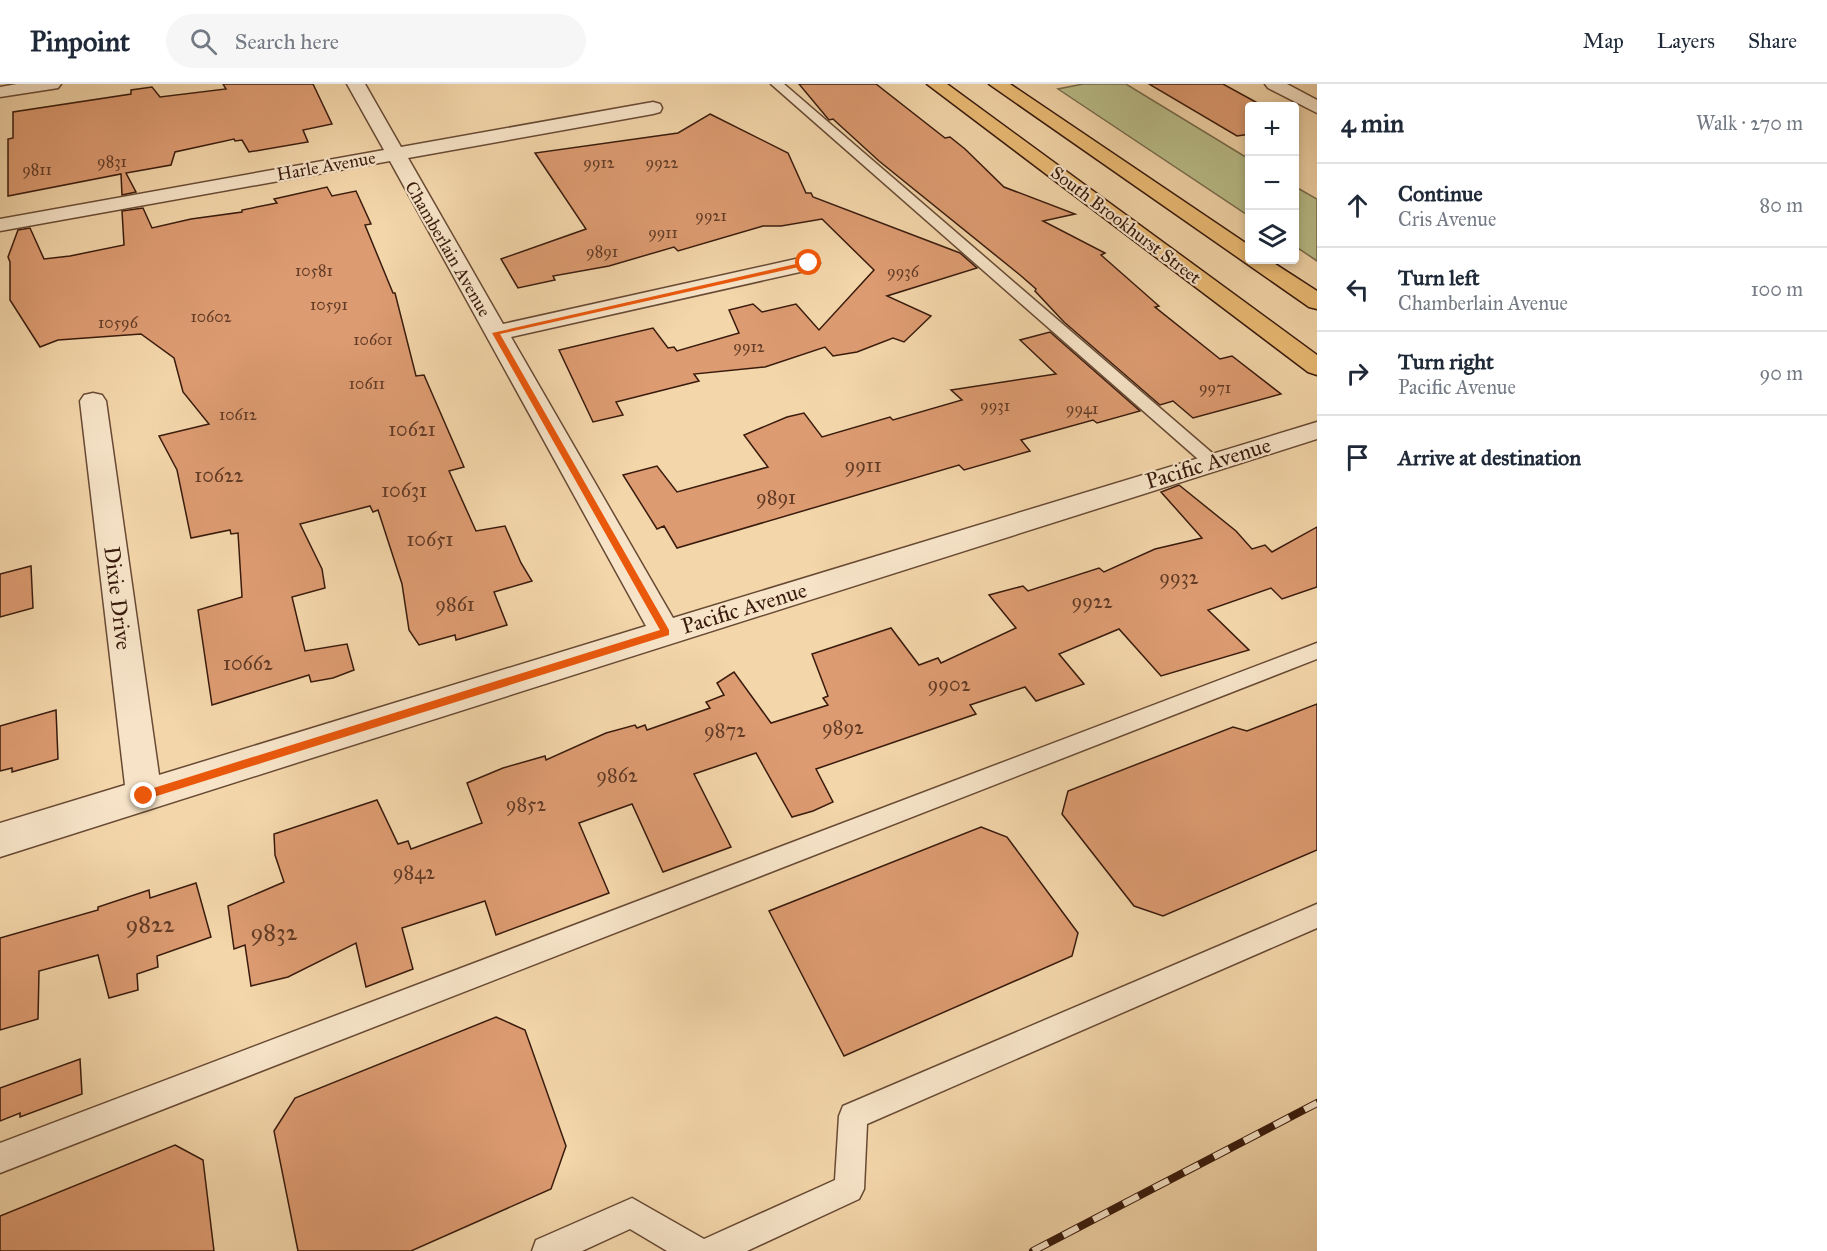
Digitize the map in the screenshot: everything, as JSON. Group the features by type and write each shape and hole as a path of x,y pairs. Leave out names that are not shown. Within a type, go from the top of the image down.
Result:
{"main road":[{"name":"South Brookhurst Street","path":"936,84 1317,367"},
{"name":"South Brookhurst Street","path":"999,85 1245,253"},
{"path":"1261,264 1317,302"}],"street":[{"path":"0,92 52,84"},
{"name":"Chamberlain Avenue","path":"356,84 665,632"},
{"path":"1274,84 1317,106"},
{"name":"Harle Avenue","path":"0,225 653,108"},
{"path":"496,333 809,263"},
{"name":"Dixie Drive","path":"93,401 144,796"},
{"name":"Pacific Avenue","path":"0,840 1317,430"}],"lane":[{"path":"777,84 1212,462"},
{"path":"0,1158 1317,651"},
{"path":"712,1251 849,1189 853,1116 1317,916"},
{"path":"547,1251 632,1213 696,1251"}],"green space":[{"path":"1083,84 1126,84 1245,157 1245,213 1058,89"},
{"path":"1299,189 1317,199 1317,261 1299,249"}],"building":[{"path":"223,84 313,84 332,124 303,130 308,142 249,152 242,140 235,141 234,139 175,152 171,165 126,173 136,192 122,195 121,174 8,196 8,139 13,138 13,112 131,94 131,90 152,87 160,97 226,89"},
{"path":"799,84 876,84 945,138 950,137 965,149 1004,187 1075,214 1043,221 1105,253 1101,255 1159,306 1155,307 1220,359 1232,356 1281,394 1193,418 1173,401 1160,405 1064,322 1035,291 1036,289 1020,275 879,161 833,119 829,120"},
{"path":"1149,84 1223,84 1256,102 1245,102 1245,135 1237,136"},
{"path":"710,114 788,153 806,193 811,193 813,197 960,253 977,268 887,296 931,316 904,342 893,338 857,352 833,356 825,347 765,367 694,374 699,381 616,402 623,415 593,422 559,350 653,328 668,348 674,347 677,351 739,333 729,310 753,304 762,312 796,304 819,330 874,270 822,219 781,226 763,226 678,251 674,247 609,266 553,276 555,280 518,288 501,259 586,229 535,153 678,133"},
{"path":"327,187 332,196 356,191 371,224 365,225 393,293 395,293 416,376 424,375 464,467 449,471 476,531 505,526 521,563 532,581 494,592 507,625 456,640 455,635 419,645 409,630 402,584 378,510 373,512 370,506 300,524 322,569 325,588 292,597 305,651 347,644 354,670 333,678 311,682 309,675 212,705 198,610 242,597 238,533 231,534 230,530 191,538 177,470 159,436 209,424 183,392 174,358 141,334 58,340 40,347 10,300 8,257 18,230 30,228 44,259 70,256 124,245 122,211 143,208 152,228 191,219 242,212 242,210 277,203 274,199"},
{"path":"1050,332 1140,411 1097,423 1093,420 1021,440 1030,451 964,470 959,465 677,548 664,526 657,529 623,475 657,466 677,492 768,467 744,435 787,417 804,413 822,437 890,417 893,420 962,400 951,390 1056,374 1020,340"},
{"path":"1179,485 1236,531 1252,549 1265,545 1272,552 1317,527 1317,587 1282,599 1271,588 1208,610 1249,650 1161,676 1119,629 1059,654 1084,684 1036,701 1025,687 970,705 976,714 816,769 833,802 813,811 792,817 756,753 694,774 731,847 663,872 632,804 579,823 609,893 496,935 485,901 402,928 413,969 366,987 356,943 288,977 251,986 245,945 234,949 228,906 284,882 275,855 274,834 377,800 398,844 408,841 411,849 482,823 467,783 503,768 545,756 546,760 606,733 635,725 637,728 645,725 647,730 710,708 706,702 724,695 717,683 734,672 771,723 828,705 823,698 828,696 812,654 891,628 919,665 938,658 941,663 1016,628 989,595 1023,586 1028,591 1099,568 1104,572 1155,549 1202,538 1161,492"},
{"path":"31,566 33,608 0,617 0,574"},
{"path":"1317,704 1317,850 1163,916 1134,906 1062,814 1068,791 1233,727 1247,731"},
{"path":"56,710 58,759 12,772 12,768 0,771 0,726"},
{"path":"981,827 1007,837 1078,933 1072,956 844,1056 769,911"},
{"path":"196,883 211,937 157,956 158,967 137,974 138,990 109,998 98,955 39,971 38,1019 0,1030 0,938 98,910 98,907 149,890 150,898"},
{"path":"496,1017 525,1030 566,1146 551,1189 411,1251 298,1251 274,1131 295,1098"},
{"path":"80,1059 82,1094 20,1117 20,1113 0,1121 0,1088"},
{"path":"175,1145 203,1160 214,1251 0,1251 0,1216"}],"railway":[{"path":"1033,1251 1317,1103"}],"route":[{"path":"144,796 665,632 496,333 809,263"}]}
